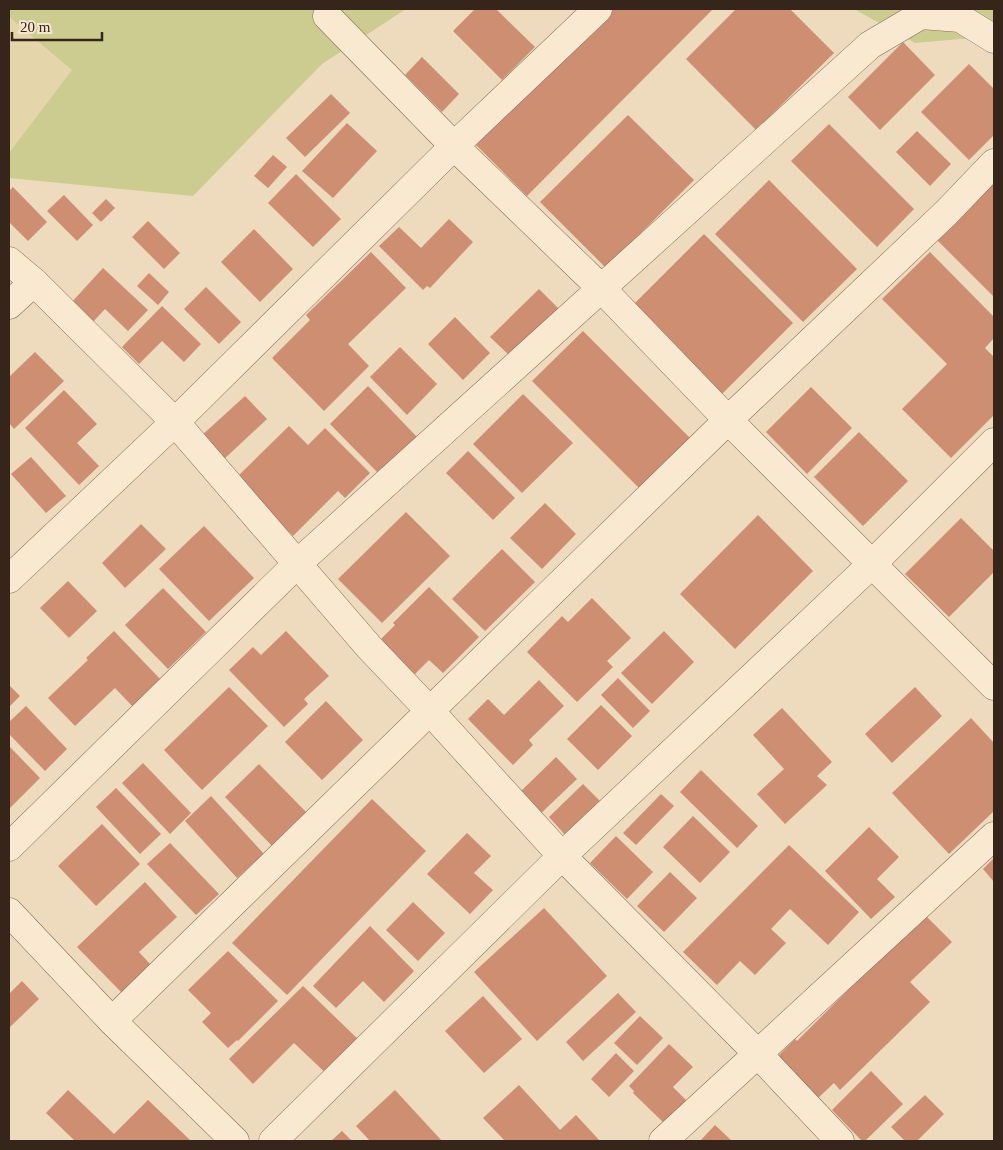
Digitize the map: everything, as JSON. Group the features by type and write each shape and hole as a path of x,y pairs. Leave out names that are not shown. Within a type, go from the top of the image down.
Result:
{"street":[{"path":"9,579 175,422 454,146 598,9"},
{"path":"9,846 298,563 870,44 920,15 960,18 994,39"},
{"path":"327,16 454,146 600,287 728,420 994,686"},
{"path":"112,1020 728,420 946,213 994,163"},
{"path":"9,261 34,282 175,422 369,647 562,856 758,1054 840,1141"},
{"path":"9,305 34,282"},
{"path":"273,1141 562,856 872,564 994,442"},
{"path":"663,1141 994,836"},
{"path":"9,912 112,1020 235,1141"}],"shaded area":[{"path":"9,17 73,70 9,153"}],"green space":[{"path":"9,9 406,9 322,64 193,196 9,178 9,153 72,70 9,17"},
{"path":"854,9 994,9 994,36 915,43"}],"building":[{"path":"475,9 496,9 535,47 502,80 453,31"},
{"path":"611,9 713,9 527,196 476,145"},
{"path":"736,9 790,9 834,53 756,130 686,59"},
{"path":"903,42 935,75 880,130 848,97"},
{"path":"422,57 459,94 442,112 405,75"},
{"path":"969,64 994,89 994,135 969,160 921,112"},
{"path":"331,94 350,113 305,157 286,138"},
{"path":"628,115 694,180 606,268 540,202"},
{"path":"347,123 377,151 333,198 302,171"},
{"path":"829,124 914,209 877,247 791,161"},
{"path":"917,131 951,164 930,186 896,152"},
{"path":"273,155 287,167 268,188 254,176"},
{"path":"296,174 341,219 313,247 268,203"},
{"path":"769,180 857,269 803,322 715,234"},
{"path":"994,180 994,297 936,239"},
{"path":"13,187 47,222 28,241 9,224 9,191"},
{"path":"64,195 93,225 77,241 47,211"},
{"path":"106,199 115,208 101,222 92,213"},
{"path":"449,219 473,242 430,288 427,286 423,290 379,246 399,227 421,248"},
{"path":"148,221 180,253 164,269 132,237"},
{"path":"254,229 293,269 260,302 221,262"},
{"path":"704,234 793,323 720,396 631,307"},
{"path":"371,252 406,288 348,344 369,366 324,411 272,358 310,320 306,315"},
{"path":"930,252 994,317 994,338 985,348 994,357 994,415 951,458 902,409 947,364 882,299"},
{"path":"103,268 148,310 128,331 105,309 91,324 70,304"},
{"path":"149,273 169,292 158,305 137,286"},
{"path":"206,287 241,322 219,344 184,309"},
{"path":"539,289 560,310 512,358 490,337"},
{"path":"162,306 201,344 184,362 162,341 139,364 122,347"},
{"path":"455,317 490,353 463,380 428,344"},
{"path":"583,331 691,439 640,489 532,381"},
{"path":"400,347 437,384 407,415 370,377"},
{"path":"35,352 64,381 14,429 9,423 9,377"},
{"path":"368,386 418,438 380,475 330,424"},
{"path":"811,387 852,428 807,474 766,432"},
{"path":"64,390 97,424 77,443 99,466 79,485 25,428"},
{"path":"523,394 573,443 522,493 473,444"},
{"path":"245,396 267,419 222,461 200,437"},
{"path":"289,426 308,445 325,428 370,473 345,498 338,491 293,536 236,478"},
{"path":"859,432 908,481 863,526 814,477"},
{"path":"468,451 515,498 493,520 446,473"},
{"path":"31,457 66,496 46,513 11,474"},
{"path":"545,503 576,534 542,569 510,538"},
{"path":"406,512 450,556 382,623 338,579"},
{"path":"758,515 813,571 735,649 680,594"},
{"path":"961,518 994,551 994,572 949,617 905,574"},
{"path":"141,524 166,549 125,588 102,563"},
{"path":"204,526 254,578 209,621 159,569"},
{"path":"502,549 535,582 485,631 452,599"},
{"path":"68,581 97,611 69,638 40,608"},
{"path":"429,587 479,637 443,673 429,660 412,677 378,642 395,625 393,623"},
{"path":"163,588 206,632 168,669 125,625"},
{"path":"592,598 631,638 607,661 613,667 577,702 527,652 562,616 568,622"},
{"path":"114,631 163,682 135,709 115,688 75,726 48,698 88,660 86,658"},
{"path":"286,631 329,676 304,699 308,704 284,727 229,670 253,647 261,655"},
{"path":"664,631 694,662 652,704 621,673"},
{"path":"618,678 650,711 633,728 601,695"},
{"path":"539,680 564,706 529,740 533,745 513,765 468,719 488,699 504,715"},
{"path":"9,685 20,696 9,707"},
{"path":"229,687 268,726 202,790 164,750"},
{"path":"915,687 942,716 892,763 865,734"},
{"path":"326,701 363,740 322,780 285,742"},
{"path":"601,705 632,736 598,770 567,739"},
{"path":"26,706 67,749 45,771 9,734 9,722"},
{"path":"782,708 832,762 817,776 827,785 785,824 757,794 784,769 753,735"},
{"path":"971,718 994,743 994,811 949,854 892,793"},
{"path":"9,746 40,778 10,808 9,806"},
{"path":"556,757 577,779 536,818 516,796"},
{"path":"143,763 191,813 170,834 122,783"},
{"path":"259,764 307,813 272,846 225,797"},
{"path":"701,770 758,826 737,848 680,792"},
{"path":"583,784 602,803 567,837 549,817"},
{"path":"116,788 161,834 140,854 96,807"},
{"path":"661,794 674,806 636,845 623,833"},
{"path":"211,796 264,854 237,878 185,821"},
{"path":"372,799 426,851 287,995 232,943"},
{"path":"693,816 730,852 700,883 663,847"},
{"path":"102,824 140,864 96,906 58,866"},
{"path":"869,827 899,857 877,879 895,897 871,919 825,871"},
{"path":"467,833 491,856 474,873 493,890 470,914 427,874"},
{"path":"616,836 653,872 627,899 590,863"},
{"path":"170,843 219,894 196,915 147,864"},
{"path":"789,845 859,912 828,945 790,909 771,929 786,943 755,975 740,961 717,985 683,952"},
{"path":"994,858 994,882 983,869"},
{"path":"670,872 697,898 664,932 637,906"},
{"path":"145,882 177,917 139,952 150,964 122,993 77,947"},
{"path":"413,902 445,933 418,961 386,930"},
{"path":"544,908 607,976 537,1041 474,972"},
{"path":"924,914 952,942 910,982 930,1002 840,1090 834,1083 818,1098 777,1057 795,1039 797,1041"},
{"path":"370,926 414,971 384,1002 363,981 336,1008 313,986"},
{"path":"228,951 278,1001 238,1041 228,1048 202,1022 211,1013 188,990"},
{"path":"22,981 39,999 9,1028 9,994"},
{"path":"303,986 363,1044 331,1078 294,1043 253,1084 229,1059"},
{"path":"618,993 636,1012 583,1061 566,1042"},
{"path":"483,996 522,1039 484,1073 445,1031"},
{"path":"640,1016 663,1038 637,1065 614,1043"},
{"path":"669,1044 693,1067 673,1087 688,1102 666,1125 633,1093 634,1091 629,1086"},
{"path":"616,1053 634,1071 609,1097 591,1079"},
{"path":"871,1071 903,1104 865,1141 862,1141 832,1110"},
{"path":"519,1085 560,1130 576,1115 600,1141 505,1141 483,1118"},
{"path":"68,1090 114,1134 148,1100 191,1141 75,1141 46,1113"},
{"path":"395,1090 442,1141 370,1141 356,1126"},
{"path":"925,1095 944,1114 917,1141 905,1141 891,1127"},
{"path":"715,1125 732,1141 700,1141"},
{"path":"342,1131 352,1141 331,1141"}]}
